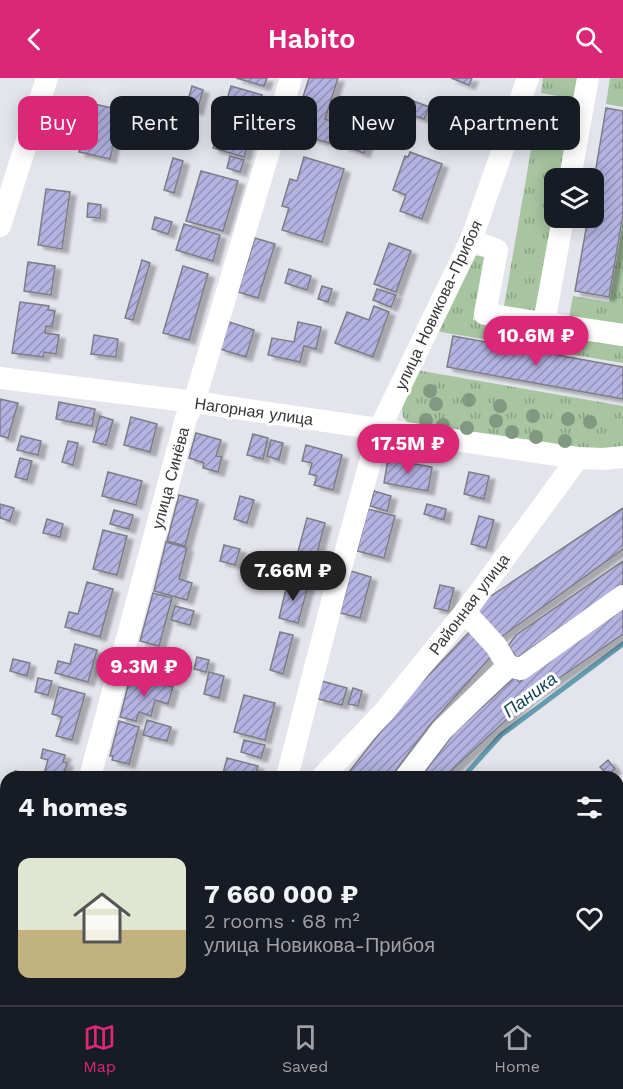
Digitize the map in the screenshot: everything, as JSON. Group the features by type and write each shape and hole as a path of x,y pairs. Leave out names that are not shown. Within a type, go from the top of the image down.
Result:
{"street":[{"path":"0,226 47,78"},
{"name":"улица Синёва","path":"92,771 186,418 194,402 291,78"},
{"name":"улица Новикова-Прибоя","path":"289,771 379,430 471,240 528,78"},
{"path":"572,168 588,78"},
{"path":"544,323 561,228"},
{"path":"471,240 497,250 485,314 623,335"},
{"name":"Нагорная улица","path":"0,378 194,402 578,458"},
{"path":"578,458 623,457"},
{"name":"Районная улица","path":"328,771 383,713 465,612 578,458"},
{"path":"465,612 496,646 508,666 521,669 623,597"},
{"path":"411,771 442,730 508,666"}],"green space":[{"path":"543,78 583,78 580,100 580,96 541,93"},
{"path":"610,78 623,78 623,107 606,104"},
{"path":"531,150 571,150 568,168 544,168 544,228 554,228 542,318 503,312"},
{"path":"623,222 623,332 568,323 573,296 609,302"},
{"path":"473,255 484,257 473,320 514,327 511,344 435,331"},
{"path":"523,329 623,346 623,363 521,346"},
{"path":"416,370 623,406 623,453 412,428 403,417 402,409"}],"building":[{"path":"236,78 267,78 264,86"},
{"path":"309,78 338,78 332,96 329,96 325,119 329,120 329,143 317,139 317,96 303,96"},
{"path":"451,78 472,78 469,85"},
{"path":"192,86 203,90 199,104 199,96 189,96"},
{"path":"231,86 262,95 262,96 228,96"},
{"path":"416,102 428,107 424,119 416,116"},
{"path":"98,105 110,108 110,150 112,150 110,159 79,152 79,150 98,150"},
{"path":"606,108 623,111 623,214 609,297 575,291 586,228 604,228 604,168 596,168"},
{"path":"220,150 246,150 244,157"},
{"path":"410,152 442,164 422,219 400,211 406,195 393,190 405,156 408,157"},
{"path":"230,156 244,160 240,172 227,168"},
{"path":"304,157 344,169 322,242 282,230 289,208 282,206 290,179 297,181"},
{"path":"173,158 183,161 174,193 164,190"},
{"path":"201,171 238,181 223,231 186,221"},
{"path":"46,189 70,192 62,249 38,245"},
{"path":"88,203 101,205 100,218 87,217"},
{"path":"155,217 172,222 168,234 152,229"},
{"path":"184,224 220,235 213,261 176,250"},
{"path":"255,238 275,244 258,298 238,292"},
{"path":"389,243 411,251 396,292 374,284"},
{"path":"142,260 150,263 133,320 125,318"},
{"path":"28,262 55,266 51,295 24,291"},
{"path":"183,266 208,274 189,340 163,333"},
{"path":"289,269 311,276 307,290 285,283"},
{"path":"322,286 332,289 328,302 318,299"},
{"path":"377,289 396,295 391,307 373,300"},
{"path":"20,302 49,306 48,310 55,311 52,327 46,326 45,333 59,335 56,354 44,352 43,357 12,353"},
{"path":"374,306 389,312 373,357 335,343 347,312 369,320"},
{"path":"229,322 254,330 246,357 220,349"},
{"path":"298,322 321,327 316,349 304,346 300,362 268,355 272,338 294,342"},
{"path":"94,335 118,339 116,357 91,354"},
{"path":"453,336 623,367 623,399 447,367"},
{"path":"0,399 18,403 8,438 0,436"},
{"path":"59,402 95,409 92,426 56,419"},
{"path":"100,416 113,420 106,445 93,442"},
{"path":"131,417 157,424 150,452 124,445"},
{"path":"196,433 221,440 216,456 222,457 218,472 203,468 204,463 189,458"},
{"path":"253,434 268,438 263,459 247,455"},
{"path":"21,436 41,441 38,455 17,450"},
{"path":"271,440 283,443 279,460 267,456"},
{"path":"68,441 78,443 73,465 62,462"},
{"path":"306,445 342,455 333,490 314,485 317,476 309,474 312,463 302,461"},
{"path":"20,458 32,461 27,480 15,477"},
{"path":"388,459 432,467 428,491 384,483"},
{"path":"108,472 142,481 136,505 102,496"},
{"path":"469,472 489,476 484,499 464,494"},
{"path":"374,491 391,496 387,511 370,506"},
{"path":"179,495 198,500 185,546 167,541"},
{"path":"240,496 254,500 247,523 234,519"},
{"path":"0,504 14,508 10,521 0,518"},
{"path":"427,504 446,509 444,520 424,514"},
{"path":"623,508 623,549 497,640 473,608"},
{"path":"368,509 395,516 384,558 357,551"},
{"path":"114,510 133,515 129,529 110,524"},
{"path":"479,516 494,520 486,548 471,544"},
{"path":"307,518 325,523 313,568 295,563"},
{"path":"47,519 63,524 60,537 43,533"},
{"path":"103,530 127,536 117,575 93,569"},
{"path":"166,542 187,548 179,579 192,583 187,600 154,591"},
{"path":"224,545 240,549 235,565 220,561"},
{"path":"623,561 623,584 517,658 508,646 516,635"},
{"path":"351,571 371,577 360,618 340,613"},
{"path":"288,581 308,586 298,623 279,618"},
{"path":"87,582 113,589 100,637 65,627 69,612 78,614"},
{"path":"440,585 454,588 448,611 434,608"},
{"path":"153,593 172,598 159,646 140,641"},
{"path":"175,606 194,611 190,625 171,620"},
{"path":"623,609 623,634 529,699 452,771 426,771 454,733 515,677 519,682"},
{"path":"470,631 494,653 429,726 395,771 350,771 408,697"},
{"path":"280,632 293,635 283,674 270,670"},
{"path":"75,644 97,650 88,682 55,673 58,661 70,664"},
{"path":"197,657 209,660 206,672 194,669"},
{"path":"13,659 30,663 27,676 10,671"},
{"path":"209,672 224,676 219,698 204,694"},
{"path":"38,678 52,681 48,695 35,692"},
{"path":"140,678 173,687 168,704 155,700 151,716 139,712 136,721 120,717 129,682 138,684"},
{"path":"322,681 347,688 342,705 318,699"},
{"path":"59,687 85,694 72,740 56,736 62,717 52,714"},
{"path":"353,688 362,691 358,706 348,704"},
{"path":"244,695 275,703 265,740 234,732"},
{"path":"147,720 171,727 167,741 143,735"},
{"path":"119,721 139,727 129,764 112,760 113,756 110,756"},
{"path":"244,740 265,745 261,758 241,752"},
{"path":"43,749 65,755 63,762 67,763 65,771 45,771 48,760 41,758"},
{"path":"227,758 258,766 257,771 224,771"},
{"path":"608,760 615,769 604,771 600,767"}],"waterway":[{"name":"Паника","path":"468,771 501,735 623,644"}]}
